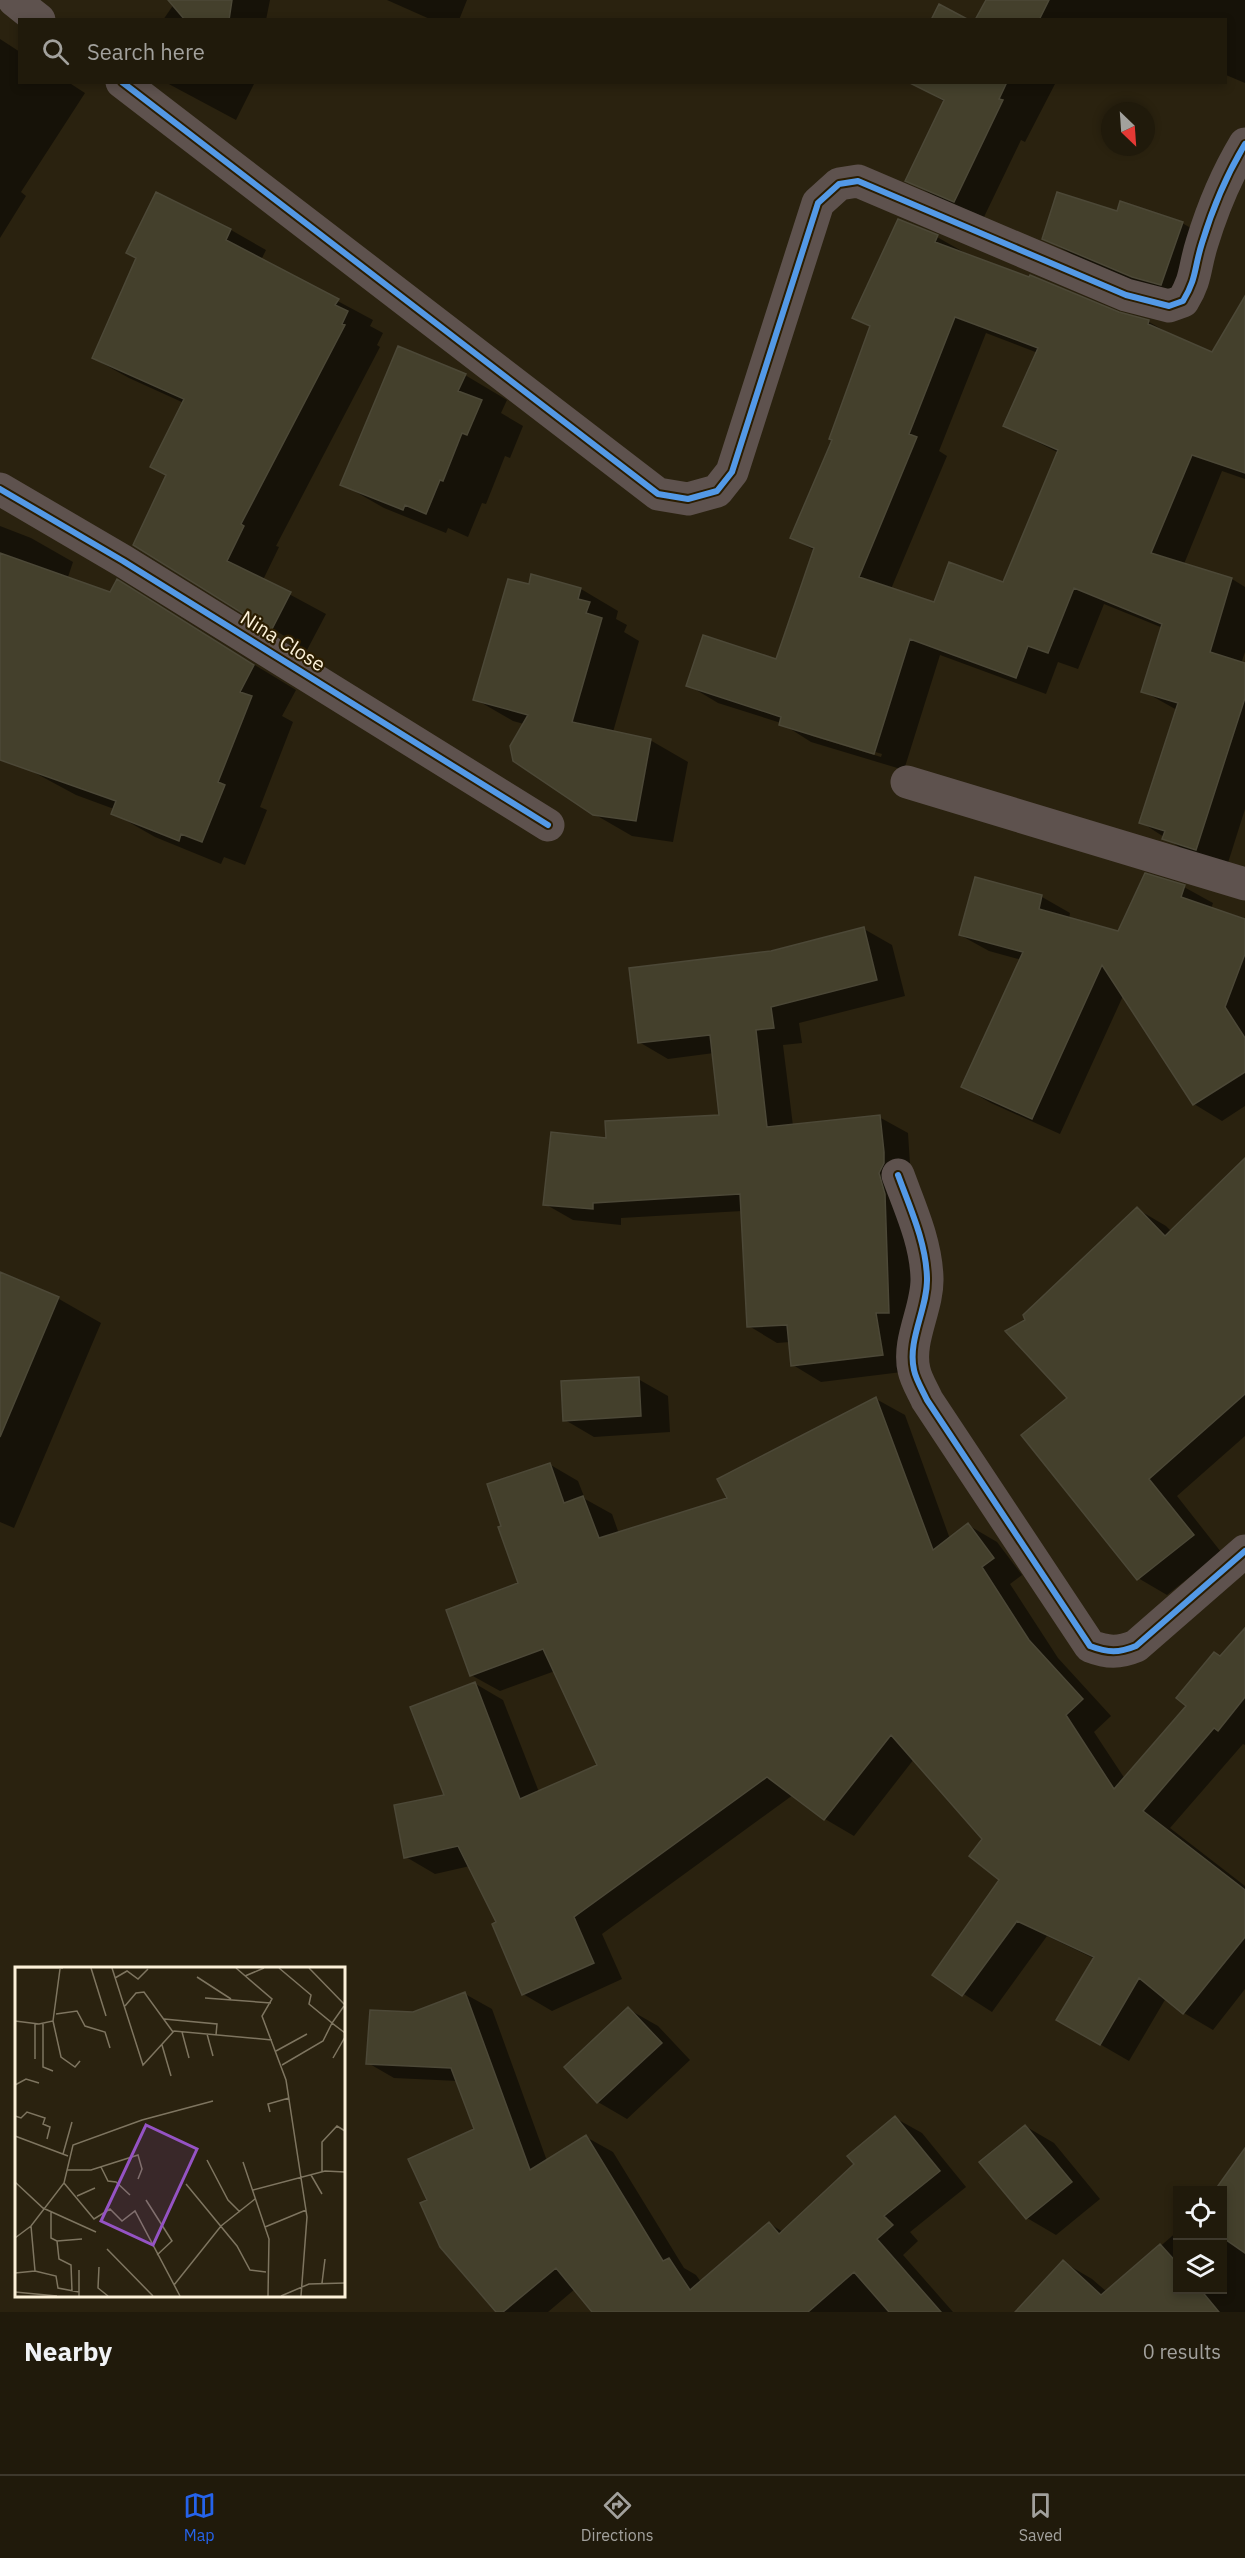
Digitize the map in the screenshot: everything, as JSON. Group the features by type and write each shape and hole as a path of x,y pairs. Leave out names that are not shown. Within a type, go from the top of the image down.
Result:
{"street":[{"path":"14,0 36,18"},
{"path":"125,84 658,494 688,499 717,491 732,472 818,203 839,184 858,181 1126,295 1169,306 1183,301 1194,283 1201,244 1233,164 1245,144"},
{"name":"Nina Close","path":"0,489 123,561 548,825"},
{"path":"907,782 1245,884"},
{"path":"898,1175 921,1238 927,1278 925,1300 914,1349 914,1370 932,1408 1090,1646 1105,1651 1120,1652 1136,1646 1245,1551"}],"building":[{"path":"168,0 232,0 229,18 183,18"},
{"path":"986,0 1049,0 1040,18 976,18"},
{"path":"939,4 965,18 932,18"},
{"path":"912,84 1006,84 999,99 1003,100 954,202 905,181 944,100"},
{"path":"156,192 231,229 226,240 339,299 335,305 348,311 342,324 345,325 241,524 244,526 227,561 291,592 271,631 133,545 166,475 150,467 184,399 92,358 136,258 126,253"},
{"path":"1057,192 1117,211 1120,201 1183,222 1161,285 1132,277 1042,239"},
{"path":"898,219 938,235 935,242 1029,277 1030,275 1119,312 1149,320 1148,324 1212,352 1245,296 1245,473 1192,455 1151,553 1232,578 1210,652 1245,663 1245,698 1196,850 1162,839 1165,831 1139,823 1178,703 1141,692 1162,624 1074,588 1048,653 1028,646 1016,678 910,639 874,754 779,725 781,717 686,686 703,635 776,659 814,548 790,538 832,440 829,439 870,326 852,318","holes":["955,317 1038,348 1003,426 1058,450 1003,582 949,562 934,602 859,577 917,437 909,434"]},
{"path":"398,346 466,374 458,391 482,400 467,435 462,433 443,481 440,480 426,514 405,505 403,510 340,485"},
{"path":"0,553 110,592 117,579 254,665 240,692 252,696 218,782 225,785 202,842 181,834 179,841 111,814 116,801 0,760"},
{"path":"531,574 581,588 578,599 590,602 586,613 602,618 572,722 651,739 636,821 593,815 513,761 510,746 528,715 473,700 508,579 529,584"},
{"path":"1145,873 1185,885 1181,897 1245,919 1245,954 1225,1007 1245,1038 1245,1072 1193,1105 1102,965 1032,1119 961,1087 1023,952 959,935 975,877 1042,895 1039,909 1118,931"},
{"path":"864,927 877,980 771,1007 774,1028 756,1030 767,1127 880,1115 884,1152 884,1163 879,1173 885,1194 889,1313 876,1313 883,1355 791,1366 787,1325 747,1327 740,1194 593,1203 593,1209 543,1205 551,1132 606,1138 605,1121 719,1115 710,1035 638,1043 629,968 771,951"},
{"path":"1245,1158 1245,1394 1149,1479 1194,1535 1137,1580 1021,1435 1067,1398 1005,1331 1025,1320 1023,1315 1137,1207 1165,1236"},
{"path":"0,1272 59,1297 0,1437"},
{"path":"639,1377 641,1416 563,1421 561,1381"},
{"path":"876,1397 933,1550 968,1523 994,1558 982,1567 1029,1640 1083,1699 1066,1715 1114,1789 1186,1706 1176,1698 1214,1652 1220,1656 1245,1628 1245,1697 1218,1731 1214,1728 1143,1811 1245,1890 1245,1937 1183,2014 1139,1978 1100,2045 1056,2020 1094,1957 1017,1921 962,1996 932,1975 999,1880 969,1856 982,1839 891,1735 824,1820 767,1777 574,1917 594,1963 522,1995 492,1924 496,1922 458,1846 404,1858 394,1805 444,1795 410,1707 475,1682 520,1799 597,1765 543,1649 470,1676 446,1610 518,1583 498,1527 501,1526 487,1484 550,1463 564,1503 583,1496 599,1538 727,1498 717,1479"},
{"path":"465,1992 530,2170 586,2135 663,2261 669,2258 690,2290 769,2222 779,2234 854,2164 847,2156 895,2116 940,2171 884,2216 893,2225 877,2239 941,2312 889,2312 854,2272 808,2312 592,2312 556,2268 503,2312 496,2312 440,2247 420,2203 427,2200 408,2159 474,2129 451,2068 366,2064 370,2010 413,2012"},
{"path":"628,2007 662,2043 597,2103 564,2067"},
{"path":"1025,2125 1072,2182 1026,2219 979,2162"},
{"path":"1245,2148 1245,2253 1227,2240 1227,2186 1218,2186"},
{"path":"1160,2244 1173,2258 1173,2294 1204,2294 1219,2312 1015,2312 1063,2260 1101,2295"}],"cycle path":[{"path":"125,84 658,494 688,499 717,491 732,472 818,203 839,184 858,181 1126,295 1169,306 1183,301 1188,293 1215,205 1245,144"},
{"path":"0,489 123,561 548,825"},
{"path":"898,1175 917,1225 926,1265 926,1289 913,1347 916,1378 927,1400 1090,1646 1113,1651 1136,1646 1245,1551"}]}
